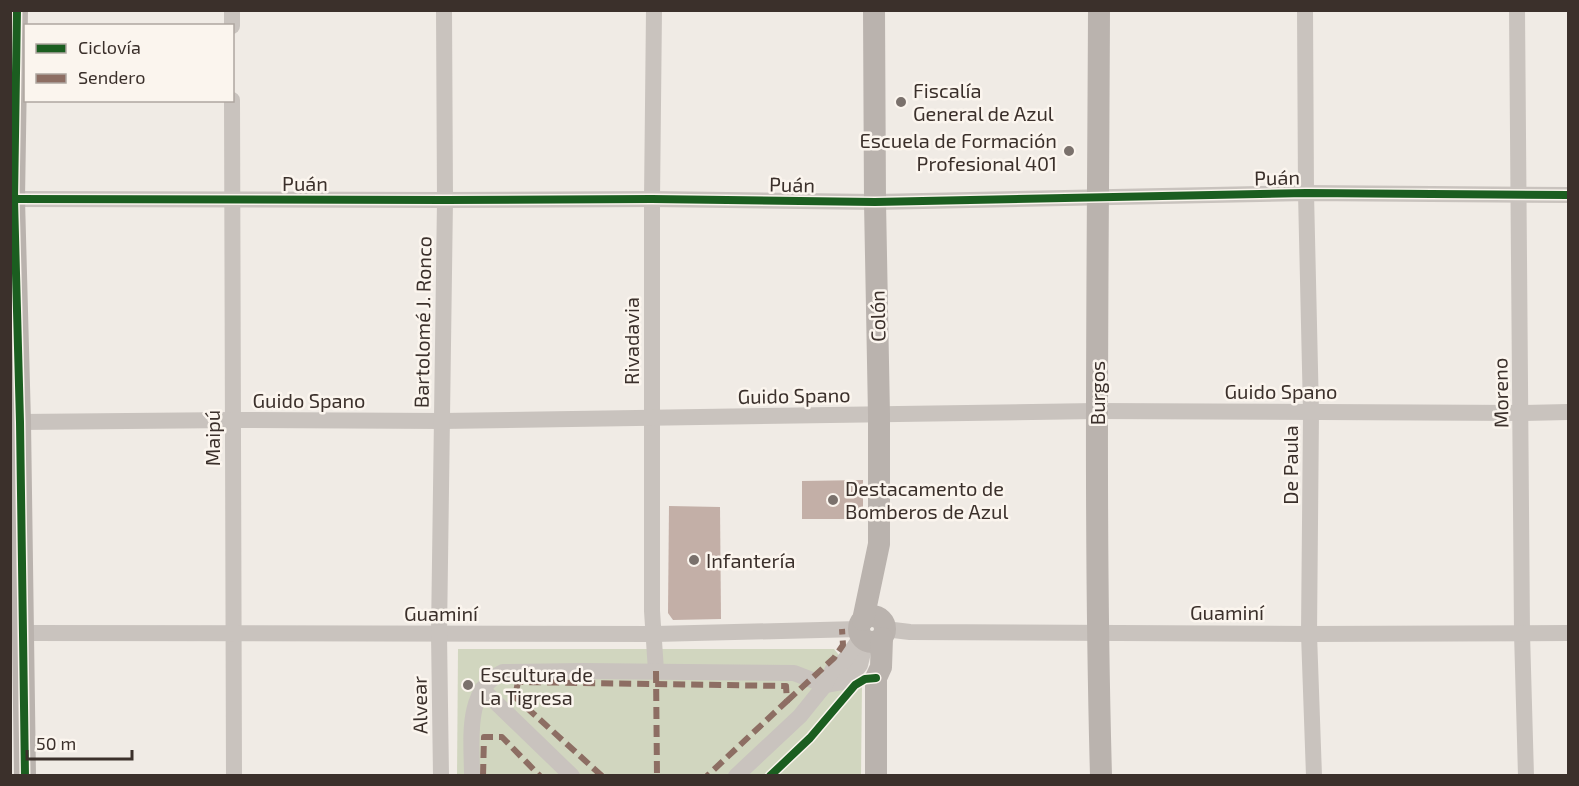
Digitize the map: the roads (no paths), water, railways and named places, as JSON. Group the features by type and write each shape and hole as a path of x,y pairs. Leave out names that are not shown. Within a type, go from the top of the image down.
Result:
{"main road":[{"path":"17,10 14,199 25,776"},
{"name":"Colón","path":"874,10 879,544 870,633 870,667 876,678 876,776"},
{"name":"Burgos","path":"1099,10 1096,411 1097,633 1101,776"}],"street":[{"name":"Bartolomé J. Ronco","path":"439,634 445,201 444,10"},
{"name":"Rivadavia","path":"654,10 652,600 656,671"},
{"name":"De Paula","path":"1305,10 1311,412 1309,633 1314,776"},
{"name":"Moreno","path":"1517,10 1522,633 1526,776"},
{"name":"Maipú","path":"232,102 234,776"},
{"name":"Puán","path":"14,199 445,201 652,199 875,202 1306,193 1569,195"},
{"name":"Guido Spano","path":"20,422 442,421 1096,411 1569,412"},
{"name":"Guaminí","path":"22,633 1569,633"},
{"path":"736,776 800,716 825,685 833,669 844,661 870,633"},
{"name":"Alvear","path":"439,634 441,776"},
{"path":"472,776 472,717 482,688 494,676 503,672 794,673 825,685"},
{"path":"482,688 572,776"}],"place":[{"name":"Fiscalía General de Azul","path":"901,102"},
{"name":"Escuela de Formación Profesional 401","path":"1069,151"},
{"name":"Destacamento de Bomberos de Azul","path":"833,500"},
{"name":"Infantería","path":"694,560"},
{"name":"Escultura de La Tigresa","path":"468,685"}]}
